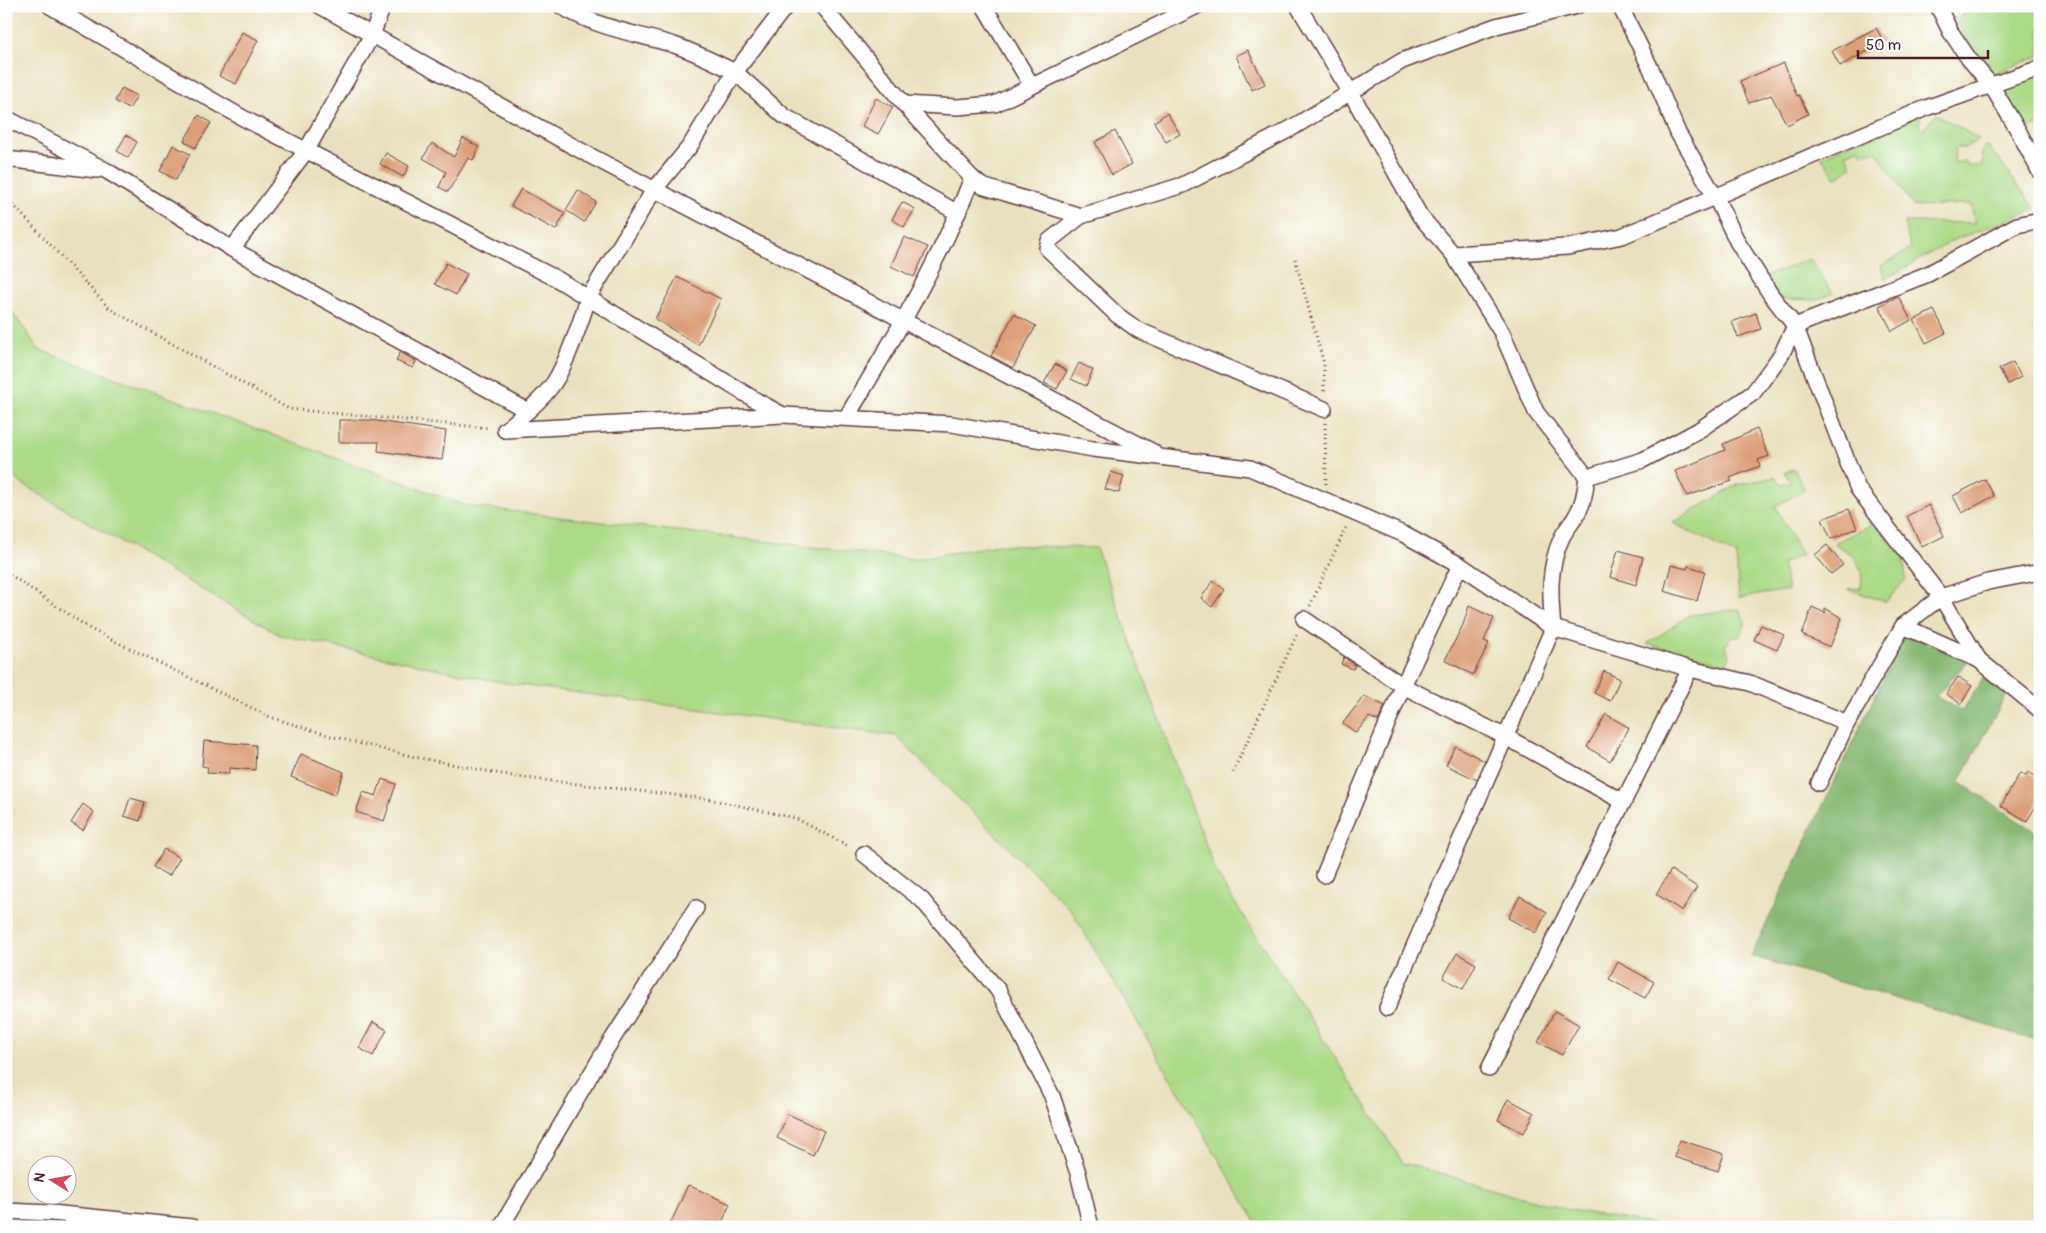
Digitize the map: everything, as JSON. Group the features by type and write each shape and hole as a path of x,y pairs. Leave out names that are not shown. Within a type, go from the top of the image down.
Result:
{"street":[{"path":"50,6 243,118 549,275 756,401 784,415"},
{"path":"320,6 654,190 1161,456"},
{"path":"232,249 306,151 372,35 383,6"},
{"path":"561,6 580,18 610,29 673,45 706,57 735,72 784,116 958,213"},
{"path":"505,430 528,411 554,383 583,317 588,298 654,190 690,146 735,72 786,6"},
{"path":"822,6 904,104 972,178 982,186 1081,216"},
{"path":"984,6 1032,86"},
{"path":"904,104 957,107 995,104 1197,6"},
{"path":"1298,6 1351,93 1420,216 1453,254 1502,333 1536,412 1587,477 1584,500 1578,514 1563,536 1554,559 1550,590 1553,628 1387,1008"},
{"path":"1324,409 1138,330 1117,315 1047,248 1049,241 1081,216 1183,185 1267,142 1402,61 1496,26 1577,6"},
{"path":"1620,6 1652,70 1678,133 1716,198 1738,243 1771,295 1795,326 1858,489 1941,597 1979,660"},
{"path":"1938,6 1954,38 1969,60 1991,85 2020,132 2040,172"},
{"path":"1453,254 1568,248 1622,236 1926,108 2040,68"},
{"path":"6,118 107,171 232,249 528,411"},
{"path":"6,159 107,171"},
{"path":"846,418 904,322 958,213 972,178"},
{"path":"1587,477 1643,460 1699,430 1753,393 1782,355 1795,326 1928,274 2017,225 2040,220"},
{"path":"505,430 784,415 846,418 952,424 1093,449 1250,468 1403,534 1460,565 1553,628 1690,669 1750,683 1847,723"},
{"path":"1324,875 1403,686 1460,565"},
{"path":"1819,783 1847,723 1903,626 1941,597 1988,582 2040,572"},
{"path":"1304,619 1403,686 1506,737 1624,802"},
{"path":"1903,626 1979,660 2040,710"},
{"path":"1490,1069 1690,669"},
{"path":"864,854 922,900 998,990 1052,1096 1078,1173 1091,1227"},
{"path":"501,1227 601,1057 696,908"},
{"path":"6,1211 51,1213 192,1227"}],"path":[{"path":"6,197 110,309 289,409 505,430"},
{"path":"1295,259 1324,364 1326,500"},
{"path":"1233,772 1353,514"},
{"path":"6,572 92,630 270,717 352,742 414,757 498,773 709,799 795,818 864,854"}],"green space":[{"path":"1981,6 2040,6 2040,56 1990,75 1954,19"},
{"path":"2040,72 2040,124 2026,129 1999,86"},
{"path":"1921,112 1919,127 1923,130 1936,114 1979,139 1964,148 1955,148 1954,163 1965,161 1968,166 1982,166 1982,151 1987,145 2036,209 1954,240 1885,279 1881,266 1911,249 1904,222 1976,223 1970,204 1913,206 1876,151 1862,153 1859,148 1846,154 1852,167 1836,178 1821,157"},
{"path":"1810,259 1833,293 1818,300 1780,299 1766,276"},
{"path":"6,303 39,350 467,506 914,559 998,545 1096,548 1217,875 1403,1163 1565,1209 1668,1227 1259,1227 1071,910 896,736 505,683 280,635 22,484 6,469"},
{"path":"1794,469 1805,490 1775,506 1802,555 1782,563 1788,590 1739,598 1736,555 1673,523 1737,485 1775,477 1781,485 1790,483 1785,472"},
{"path":"1875,523 1903,556 1906,579 1886,602 1848,589 1861,588 1861,571 1856,560 1834,543"},
{"path":"1739,609 1746,623 1739,637 1732,637 1725,646 1730,655 1726,664 1647,644 1690,615"},
{"path":"1905,633 1968,661 1936,696 1962,711 1986,673 2006,695 1959,782 2040,835 2040,1041 1751,956"}],"building":[{"path":"1876,28 1884,42 1840,66 1832,51"},
{"path":"242,32 258,40 236,84 219,76"},
{"path":"1248,50 1265,84 1252,90 1236,56"},
{"path":"1784,63 1797,96 1799,95 1808,114 1787,125 1771,95 1749,103 1740,81"},
{"path":"122,88 137,96 129,109 115,101"},
{"path":"876,98 893,107 878,134 862,126"},
{"path":"1167,113 1180,134 1166,142 1154,122"},
{"path":"199,115 211,123 195,148 184,141"},
{"path":"1115,131 1132,164 1112,175 1095,142"},
{"path":"126,135 137,142 128,158 117,151"},
{"path":"463,138 479,147 473,160 468,158 448,192 439,187 446,172 423,158 432,143 454,157"},
{"path":"173,145 190,154 176,180 160,171"},
{"path":"386,153 409,166 403,177 380,164"},
{"path":"521,189 565,213 556,230 511,206"},
{"path":"578,190 596,202 584,222 566,210"},
{"path":"902,202 915,209 904,227 892,219"},
{"path":"904,237 928,247 914,277 891,266"},
{"path":"446,263 467,274 456,295 435,284"},
{"path":"677,277 721,299 698,345 655,319"},
{"path":"1898,296 1911,320 1892,331 1879,306"},
{"path":"1934,310 1946,333 1926,343 1914,320"},
{"path":"1756,313 1761,329 1738,337 1732,322"},
{"path":"1014,314 1036,326 1013,368 991,356"},
{"path":"400,352 416,361 413,368 396,361"},
{"path":"2013,362 2021,377 2008,384 1999,369"},
{"path":"1079,363 1093,370 1086,386 1071,379"},
{"path":"1055,364 1067,371 1057,389 1044,383"},
{"path":"339,420 370,420 446,431 442,460 378,451 379,442 339,442"},
{"path":"1757,429 1769,456 1758,460 1760,466 1730,478 1732,481 1687,496 1675,471 1725,450 1723,444"},
{"path":"1111,472 1124,476 1119,493 1105,489"},
{"path":"1985,479 1994,496 1962,513 1953,496"},
{"path":"1929,505 1944,536 1922,547 1907,516"},
{"path":"1849,509 1857,528 1831,539 1822,519"},
{"path":"1827,545 1843,565 1831,574 1815,555"},
{"path":"1618,550 1643,557 1636,585 1610,577"},
{"path":"1671,565 1687,569 1688,566 1705,571 1697,601 1664,591"},
{"path":"1213,581 1224,589 1212,607 1201,598"},
{"path":"1469,606 1494,618 1484,641 1489,643 1473,675 1445,660 1463,625"},
{"path":"1812,607 1825,613 1825,608 1842,618 1830,647 1802,635"},
{"path":"1761,625 1784,635 1777,650 1754,640"},
{"path":"1344,657 1355,665 1353,669 1341,664"},
{"path":"1604,671 1620,679 1610,701 1594,693"},
{"path":"1958,677 1972,686 1961,704 1946,694"},
{"path":"1364,696 1385,706 1378,721 1369,717 1356,733 1343,723"},
{"path":"1606,714 1629,728 1610,761 1587,747"},
{"path":"204,741 256,745 255,770 229,768 229,774 207,773 208,767 202,766"},
{"path":"1455,746 1485,761 1477,780 1446,765"},
{"path":"301,754 344,772 335,795 291,777"},
{"path":"2028,772 2040,779 2040,799 2027,821 2001,806 2020,773 2026,776"},
{"path":"382,779 396,784 384,821 356,812 363,792 376,796"},
{"path":"130,798 145,802 140,821 124,816"},
{"path":"83,804 94,812 83,830 71,823"},
{"path":"164,849 180,858 169,876 153,867"},
{"path":"1671,870 1697,887 1682,911 1656,894"},
{"path":"1520,896 1547,912 1536,933 1508,918"},
{"path":"1457,953 1476,964 1463,989 1443,978"},
{"path":"1618,962 1654,982 1645,998 1609,979"},
{"path":"1555,1011 1579,1025 1562,1055 1538,1042"},
{"path":"373,1022 387,1030 373,1056 359,1048"},
{"path":"1508,1099 1534,1113 1524,1133 1498,1120"},
{"path":"788,1114 824,1131 813,1155 777,1138"},
{"path":"1680,1140 1724,1154 1718,1171 1674,1157"},
{"path":"688,1185 730,1204 720,1227 669,1227"}]}
